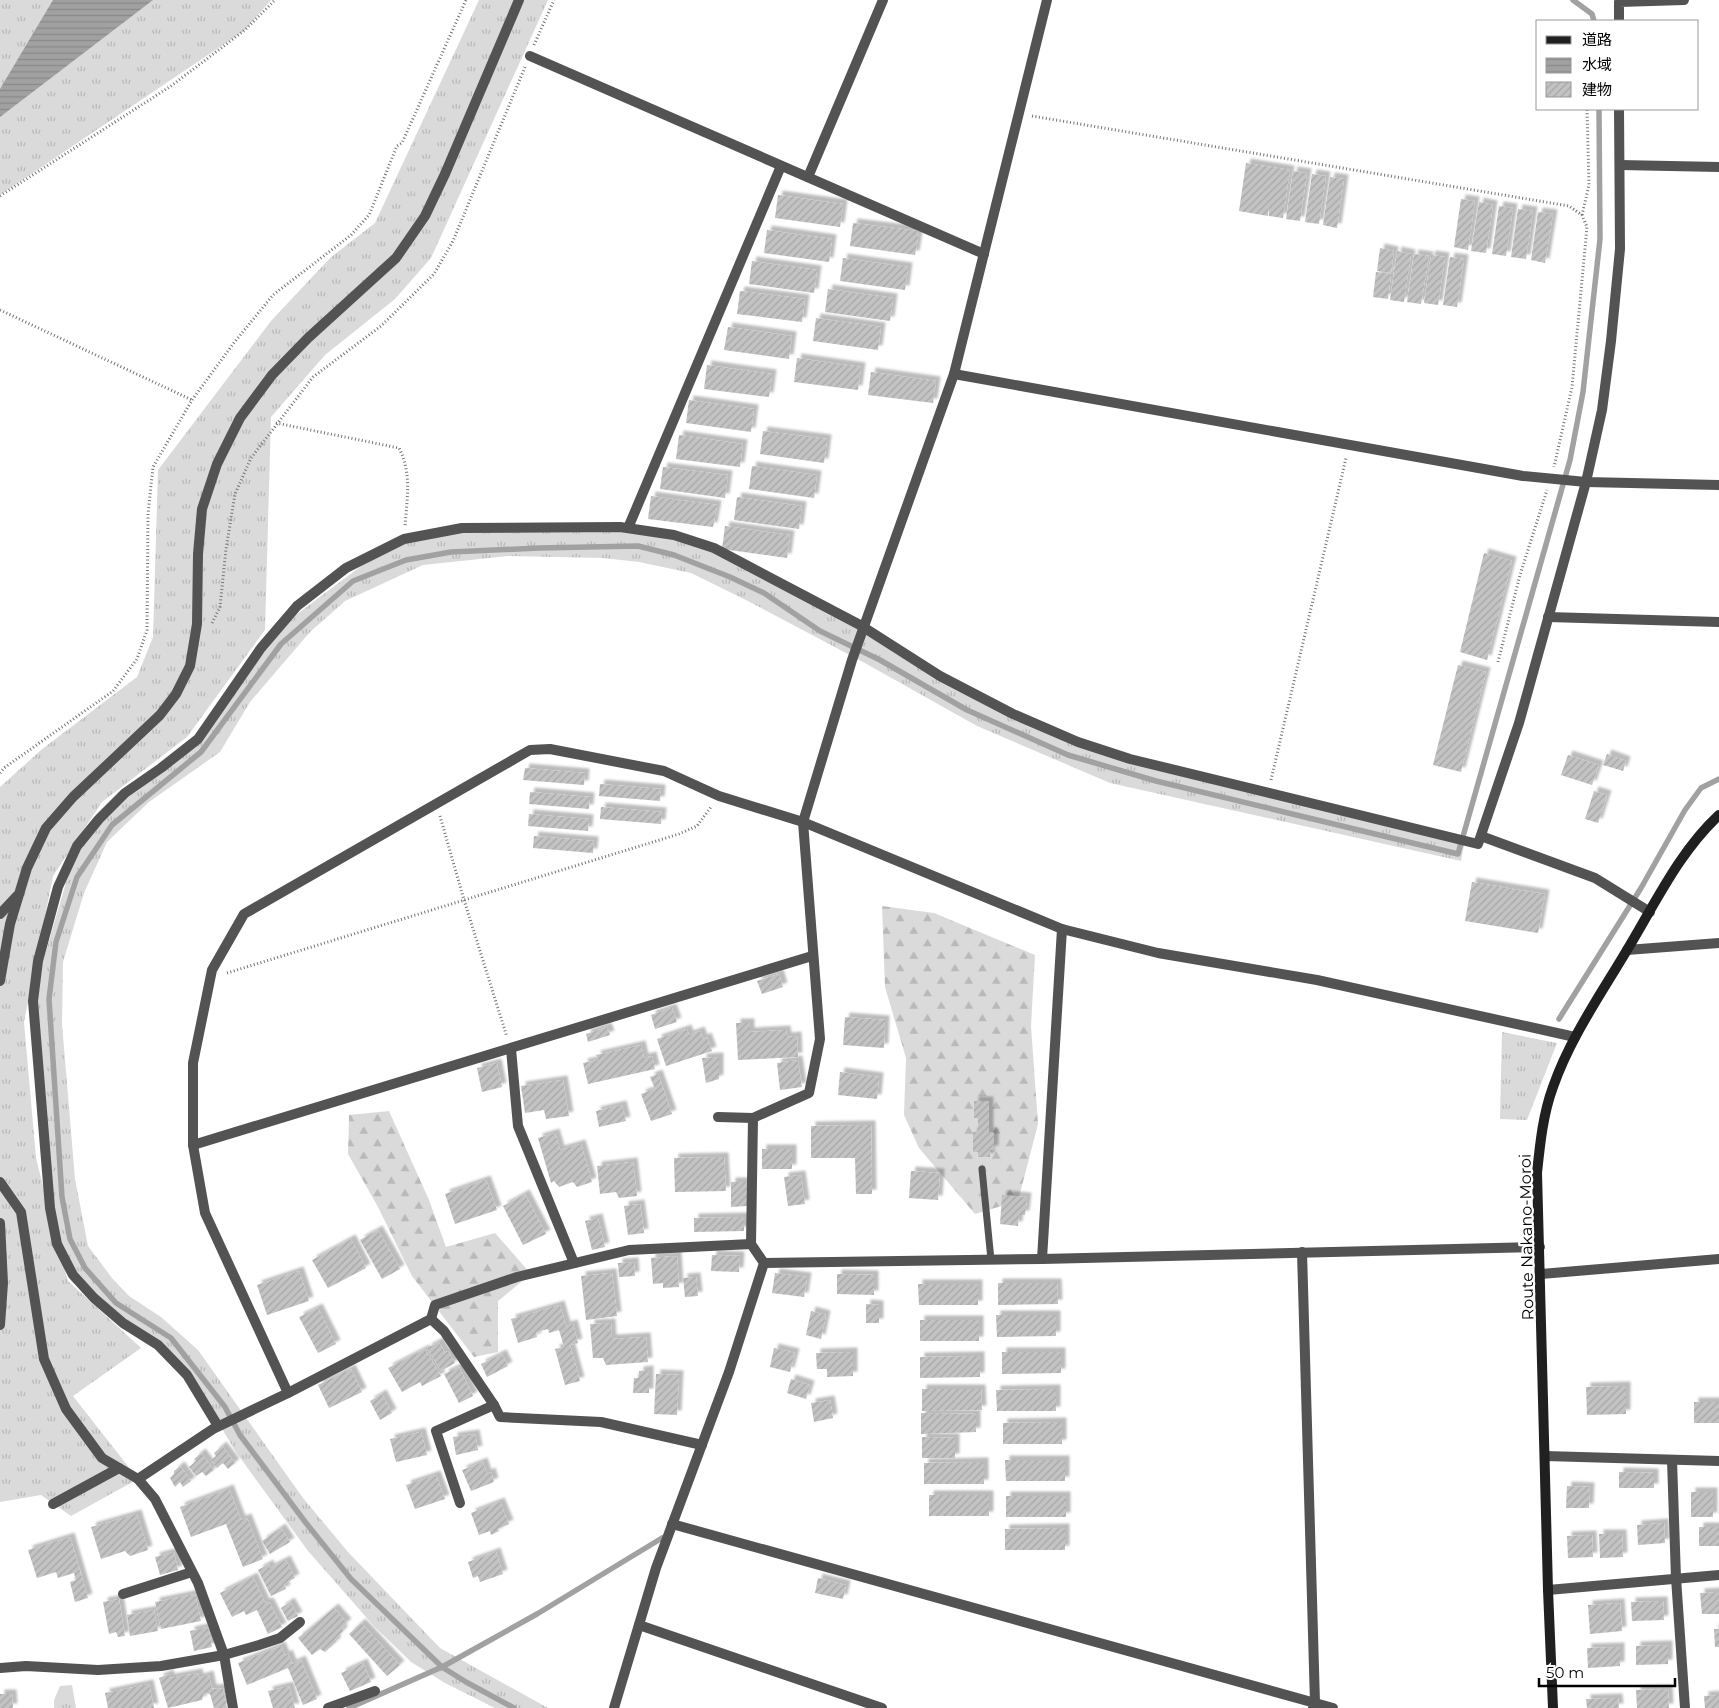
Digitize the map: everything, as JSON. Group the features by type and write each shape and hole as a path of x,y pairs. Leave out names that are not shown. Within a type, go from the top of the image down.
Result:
{"main road":[{"name":"Route Nakano-Moroi","path":"1554,1708 1548,1590 1537,1173 1542,1131 1553,1087 1575,1037 1675,869 1701,832 1719,815"}],"street":[{"path":"0,981 10,924 19,893 27,868 46,828 73,797 160,715 176,694 190,666 197,624 198,554 202,509 217,464 240,418 272,375 308,338 396,258 425,216 519,0"},
{"path":"808,178 883,0"},
{"path":"718,1117 752,1118 809,1093 820,1039 803,822 852,660 954,374 1047,0"},
{"path":"1619,20 1619,2 1684,0"},
{"path":"530,56 984,254"},
{"path":"218,1426 187,1375 158,1345 123,1324 94,1298 73,1275 57,1244 50,1208 33,1002 38,961 58,887 77,846 99,819 125,793 198,739 261,648 297,606 346,568 404,539 462,528 628,528 674,535 714,548 863,629 943,678 1013,714 1078,742 1130,759 1478,844 1519,723 1586,482 1602,410 1620,249 1620,110"},
{"path":"1620,165 1719,167"},
{"path":"628,528 781,166"},
{"path":"954,374 1523,476 1586,482 1719,484"},
{"path":"1548,617 1719,622"},
{"path":"288,1393 205,1213 193,1145 192,1064 212,970 244,914 530,750 550,750 664,771 718,796 803,822 1062,929 1158,953 1317,980 1575,1037"},
{"path":"1481,836 1595,878 1650,912"},
{"path":"0,914 19,893"},
{"path":"1042,1259 1062,929"},
{"path":"1627,950 1719,943"},
{"path":"193,1145 812,956"},
{"path":"511,1049 518,1126 574,1263"},
{"path":"752,1118 751,1244 764,1263"},
{"path":"0,1182 21,1212 44,1359 66,1409 102,1458 138,1479 155,1499 192,1572 224,1655 233,1708"},
{"path":"0,1223 3,1283 0,1325"},
{"path":"138,1479 218,1426 288,1393 431,1319 435,1305 517,1277 629,1250 751,1244"},
{"path":"764,1263 1042,1259 1540,1247"},
{"path":"1302,1252 1314,1706"},
{"path":"1541,1274 1719,1259"},
{"path":"614,1708 656,1568 729,1372 764,1263"},
{"path":"431,1319 444,1331 494,1405 500,1417 601,1422 702,1445"},
{"path":"460,1503 436,1431 494,1405"},
{"path":"1545,1456 1719,1461"},
{"path":"1672,1460 1676,1578 1685,1708"},
{"path":"53,1504 119,1468"},
{"path":"672,1524 1314,1706 1333,1708"},
{"path":"123,1594 192,1572"},
{"path":"1548,1590 1719,1575"},
{"path":"0,1668 26,1666 98,1670 161,1666 224,1655 280,1638 300,1622"},
{"path":"639,1625 882,1708"},
{"path":"328,1708 376,1691"}],"lane":[{"path":"982,1169 991,1260"}],"path":[{"path":"0,196 171,86 245,30 275,0"},
{"path":"0,773 4,768 113,691 137,659 147,630 148,514 153,466 192,400 272,295 351,235 369,215 397,146 402,143 466,0"},
{"path":"210,627 220,607 226,548 235,494 251,458 313,376 381,326 434,274 453,242 554,0"},
{"path":"1582,215 1589,185 1587,110"},
{"path":"1018,114 1569,206 1582,215 1587,227 1572,387 1551,479 1520,575 1498,662"},
{"path":"0,310 192,400"},
{"path":"276,423 399,448 405,460 408,480 404,539"},
{"path":"1268,793 1349,445"},
{"path":"212,970 226,973 679,834 698,826 718,796"},
{"path":"436,803 464,900 511,1049"}],"green space":[{"path":"0,0 271,0 245,30 0,195"},
{"path":"479,0 548,0 431,258 395,299 325,355 271,417 265,630 187,737 102,802 53,876 24,1022 36,1158 55,1234 36,1002 41,968 75,852 108,810 205,730 277,629 360,567 400,541 453,529 628,528 714,548 943,678 1078,742 1465,840 1461,861 1110,783 977,726 863,662 691,573 639,562 603,558 508,556 423,565 345,601 310,632 250,702 220,752 149,802 107,842 84,893 63,962 62,1024 75,1179 88,1246 112,1278 129,1296 161,1317 198,1350 303,1498 348,1552 440,1648 548,1708 495,1708 445,1683 411,1662 374,1626 308,1551 236,1452 189,1374 104,1307 59,1250 68,1281 141,1348 73,1396 138,1479 71,1516 41,1495 0,1502 0,787 41,750 137,677 153,637 158,470 271,321 330,258 375,223"},
{"path":"882,906 934,913 1035,955 1031,1026 1038,1124 1018,1201 975,1214 919,1148 904,1115 906,1058 885,987"},
{"path":"1502,1032 1557,1043 1527,1120 1500,1119"},
{"path":"389,1111 429,1200 446,1247 495,1233 531,1274 498,1301 498,1352 474,1357 412,1276 378,1207 348,1154 349,1115"},
{"path":"72,1685 76,1708 54,1708 54,1700 60,1686"}],"water":[{"path":"53,0 153,0 0,117 0,89"}],"building":[{"path":"1246,163 1290,170 1283,218 1269,216 1269,205 1268,216 1239,211"},
{"path":"1293,171 1307,173 1300,221 1286,219"},
{"path":"1312,174 1326,176 1319,224 1305,222"},
{"path":"1330,177 1344,179 1337,228 1323,225"},
{"path":"778,195 843,204 840,227 775,218"},
{"path":"1461,199 1475,201 1468,250 1454,247"},
{"path":"1479,202 1493,205 1486,253 1471,251"},
{"path":"1499,206 1513,208 1506,256 1492,254"},
{"path":"1518,209 1533,211 1526,259 1511,257"},
{"path":"1538,212 1553,214 1545,263 1531,260"},
{"path":"853,223 919,231 915,255 850,246"},
{"path":"767,230 832,239 829,262 764,253"},
{"path":"1380,248 1394,251 1391,273 1377,271"},
{"path":"1397,251 1411,254 1404,302 1390,300"},
{"path":"1414,254 1429,256 1421,304 1407,302"},
{"path":"1431,255 1445,257 1438,305 1424,303"},
{"path":"1450,257 1464,259 1457,307 1443,305"},
{"path":"843,258 908,267 905,290 840,281"},
{"path":"752,261 817,270 814,293 749,284"},
{"path":"1376,272 1391,274 1388,299 1373,297"},
{"path":"828,289 893,298 890,321 825,312"},
{"path":"740,291 805,299 802,322 737,314"},
{"path":"816,318 881,327 878,350 813,341"},
{"path":"728,327 792,336 789,359 724,350"},
{"path":"797,358 861,367 858,390 794,382"},
{"path":"707,365 772,374 769,397 704,389"},
{"path":"871,372 936,381 933,403 868,395"},
{"path":"689,400 754,409 751,432 686,423"},
{"path":"763,431 827,439 824,463 760,454"},
{"path":"679,435 743,444 740,467 676,459"},
{"path":"752,466 817,475 814,498 749,489"},
{"path":"663,467 728,475 725,498 660,489"},
{"path":"651,496 717,505 713,527 648,519"},
{"path":"737,497 802,506 799,529 734,520"},
{"path":"725,526 790,535 787,558 722,549"},
{"path":"1484,553 1512,561 1487,660 1460,652"},
{"path":"1458,665 1486,672 1461,772 1433,765"},
{"path":"1607,754 1626,761 1623,771 1603,765"},
{"path":"1568,755 1599,765 1592,785 1561,775"},
{"path":"525,768 585,773 584,785 523,780"},
{"path":"600,784 661,789 660,801 599,796"},
{"path":"1594,791 1607,795 1598,823 1585,819"},
{"path":"530,792 590,797 589,809 529,804"},
{"path":"601,807 662,812 661,824 600,819"},
{"path":"529,814 589,819 588,831 528,826"},
{"path":"534,836 594,841 593,853 533,848"},
{"path":"1472,882 1545,894 1538,933 1465,921"},
{"path":"779,974 783,987 762,994 757,981"},
{"path":"672,1008 677,1022 655,1029 651,1015"},
{"path":"845,1017 885,1020 884,1048 843,1045"},
{"path":"736,1023 750,1023 750,1032 786,1030 787,1037 797,1036 798,1057 738,1060"},
{"path":"607,1027 610,1035 588,1042 586,1034"},
{"path":"687,1029 689,1035 700,1031 703,1039 707,1037 712,1051 666,1066 657,1039"},
{"path":"641,1045 644,1058 652,1056 655,1069 588,1084 583,1063 598,1060 596,1055"},
{"path":"719,1057 719,1079 706,1083 702,1058"},
{"path":"798,1060 802,1087 780,1090 777,1063"},
{"path":"497,1063 502,1087 482,1092 477,1068"},
{"path":"840,1072 879,1077 877,1099 838,1095"},
{"path":"658,1074 672,1114 651,1121 641,1094 655,1089 650,1077"},
{"path":"563,1080 569,1116 546,1119 544,1110 525,1113 521,1086"},
{"path":"974,1101 989,1101 989,1132 994,1133 994,1150 990,1150 990,1157 978,1157 978,1152 973,1152 973,1132 978,1132 978,1118 974,1118"},
{"path":"622,1105 626,1121 599,1127 596,1111"},
{"path":"871,1125 872,1194 856,1194 855,1158 811,1158 811,1126"},
{"path":"555,1133 560,1150 581,1144 592,1182 577,1187 573,1182 559,1187 554,1181 551,1183 538,1138"},
{"path":"762,1149 792,1149 792,1169 762,1169"},
{"path":"724,1157 726,1191 675,1192 674,1158"},
{"path":"633,1162 637,1196 619,1198 616,1192 600,1194 597,1166"},
{"path":"911,1171 940,1173 938,1200 909,1198"},
{"path":"801,1175 805,1204 788,1206 784,1177"},
{"path":"486,1180 497,1210 455,1224 445,1194"},
{"path":"731,1182 747,1182 747,1206 731,1207"},
{"path":"525,1194 546,1234 523,1245 503,1206"},
{"path":"1002,1195 1027,1197 1025,1215 1019,1215 1018,1226 1000,1224"},
{"path":"640,1204 644,1233 628,1235 624,1206"},
{"path":"744,1217 744,1231 694,1232 694,1218"},
{"path":"598,1218 605,1247 592,1250 585,1221"},
{"path":"378,1230 400,1269 382,1279 360,1240"},
{"path":"351,1239 366,1268 328,1288 312,1260"},
{"path":"712,1255 740,1256 739,1272 711,1271"},
{"path":"677,1256 679,1287 663,1288 663,1283 653,1284 651,1258"},
{"path":"634,1262 635,1276 619,1277 618,1263"},
{"path":"299,1271 309,1301 267,1315 257,1285"},
{"path":"612,1273 617,1316 586,1320 581,1276"},
{"path":"775,1273 807,1277 804,1297 772,1293"},
{"path":"837,1274 874,1275 874,1295 837,1294"},
{"path":"696,1277 698,1296 685,1297 683,1278"},
{"path":"998,1283 1057,1283 1058,1304 998,1305"},
{"path":"918,1284 978,1284 978,1305 919,1305"},
{"path":"866,1304 879,1305 879,1323 866,1323"},
{"path":"560,1305 566,1326 573,1324 578,1343 570,1345 580,1381 565,1385 555,1349 564,1347 559,1330 549,1333 548,1329 536,1332 537,1337 518,1343 511,1319"},
{"path":"318,1308 336,1344 318,1353 299,1317"},
{"path":"811,1311 826,1315 821,1339 806,1335"},
{"path":"996,1315 1056,1315 1056,1336 997,1337"},
{"path":"920,1320 979,1320 979,1341 920,1341"},
{"path":"611,1323 612,1339 646,1337 648,1362 606,1365 603,1358 593,1358 590,1324"},
{"path":"439,1342 445,1353 448,1351 455,1363 441,1371 427,1348"},
{"path":"774,1348 795,1353 790,1372 770,1367"},
{"path":"425,1349 441,1376 422,1386 420,1382 402,1392 388,1368"},
{"path":"853,1352 853,1376 827,1377 827,1369 817,1369 816,1353"},
{"path":"1002,1352 1061,1352 1061,1373 1002,1374"},
{"path":"502,1354 508,1366 487,1377 481,1364"},
{"path":"980,1356 980,1377 920,1378 920,1357"},
{"path":"459,1367 473,1396 459,1403 444,1374"},
{"path":"351,1369 362,1392 329,1408 318,1385"},
{"path":"649,1370 649,1393 633,1393 634,1378 639,1378 639,1371"},
{"path":"656,1374 679,1375 677,1415 654,1414"},
{"path":"791,1379 810,1385 806,1399 787,1393"},
{"path":"1626,1386 1626,1414 1587,1415 1586,1387"},
{"path":"922,1389 981,1389 982,1410 922,1411"},
{"path":"1056,1389 1056,1411 997,1411 996,1390"},
{"path":"382,1394 392,1413 380,1420 370,1401"},
{"path":"830,1400 833,1418 814,1422 811,1403"},
{"path":"1694,1402 1719,1402 1719,1423 1694,1423"},
{"path":"921,1413 976,1414 976,1432 921,1434"},
{"path":"1062,1422 1062,1444 1003,1444 1003,1423"},
{"path":"421,1432 427,1455 396,1462 390,1439"},
{"path":"475,1434 478,1450 456,1455 453,1437"},
{"path":"922,1437 955,1438 955,1458 922,1458"},
{"path":"222,1446 235,1463 228,1469 223,1463 217,1468 211,1460 216,1456 214,1453"},
{"path":"201,1453 214,1470 206,1476 202,1472 196,1476 189,1467"},
{"path":"1005,1460 1065,1460 1065,1481 1006,1481"},
{"path":"483,1462 487,1474 491,1472 494,1482 471,1491 462,1470"},
{"path":"984,1462 984,1484 924,1484 924,1463"},
{"path":"180,1466 191,1481 183,1487 180,1482 175,1487 170,1478"},
{"path":"1619,1472 1654,1473 1654,1488 1619,1488"},
{"path":"436,1475 445,1499 415,1509 406,1485"},
{"path":"1567,1486 1590,1487 1589,1508 1566,1508"},
{"path":"229,1489 241,1520 247,1518 263,1559 243,1567 226,1524 191,1537 180,1507"},
{"path":"1691,1492 1713,1492 1713,1517 1691,1517"},
{"path":"929,1495 989,1495 989,1516 929,1516"},
{"path":"1006,1496 1066,1496 1066,1517 1006,1517"},
{"path":"500,1502 509,1524 491,1535 490,1531 479,1535 471,1513"},
{"path":"137,1514 148,1550 130,1556 125,1551 101,1559 91,1527"},
{"path":"1664,1523 1665,1543 1638,1545 1637,1525"},
{"path":"1699,1527 1719,1527 1719,1546 1699,1546"},
{"path":"281,1528 290,1542 270,1554 262,1541"},
{"path":"1065,1528 1065,1550 1005,1550 1005,1529"},
{"path":"1599,1534 1622,1534 1623,1557 1600,1558"},
{"path":"1592,1535 1593,1557 1568,1558 1567,1536"},
{"path":"70,1537 88,1598 75,1602 70,1582 76,1580 74,1573 58,1578 56,1572 37,1578 28,1550"},
{"path":"174,1552 178,1570 160,1575 155,1557"},
{"path":"496,1552 503,1574 480,1582 478,1576 473,1578 468,1562"},
{"path":"286,1560 295,1578 284,1584 286,1589 271,1596 258,1570 269,1564 270,1568"},
{"path":"253,1577 265,1603 269,1602 282,1627 268,1634 257,1610 246,1615 244,1611 232,1617 220,1593"},
{"path":"818,1578 846,1585 843,1599 815,1593"},
{"path":"1719,1592 1719,1614 1702,1614 1700,1593"},
{"path":"195,1594 201,1621 161,1629 155,1602"},
{"path":"119,1599 125,1636 118,1637 116,1632 109,1634 103,1602"},
{"path":"1663,1601 1664,1620 1632,1621 1631,1602"},
{"path":"290,1602 298,1616 288,1621 281,1608"},
{"path":"1620,1603 1622,1631 1590,1634 1588,1605"},
{"path":"334,1608 347,1623 342,1627 343,1631 335,1639 337,1641 325,1652 320,1649 312,1655 298,1638"},
{"path":"154,1610 158,1631 130,1636 127,1615"},
{"path":"361,1623 400,1665 387,1676 349,1634"},
{"path":"208,1627 212,1647 194,1651 190,1631"},
{"path":"1714,1629 1719,1629 1719,1647 1715,1647"},
{"path":"1668,1645 1668,1664 1636,1665 1636,1646"},
{"path":"281,1646 285,1656 288,1654 292,1664 301,1660 317,1699 303,1705 288,1668 247,1685 238,1663"},
{"path":"1620,1647 1620,1666 1588,1668 1587,1648"},
{"path":"363,1663 371,1682 350,1691 341,1673"},
{"path":"198,1673 199,1678 209,1675 212,1689 223,1688 227,1708 214,1708 210,1694 204,1693 202,1700 168,1708 159,1678 169,1674 170,1678"},
{"path":"149,1684 154,1708 108,1708 105,1693"},
{"path":"289,1686 295,1708 273,1708 268,1691"},
{"path":"1668,1689 1669,1708 1637,1708 1636,1690"},
{"path":"0,1694 12,1694 13,1708 0,1708"},
{"path":"1719,1695 1719,1708 1705,1708 1704,1696"},
{"path":"1618,1698 1619,1708 1587,1708 1586,1699"}],"waterway":[{"path":"1573,0 1592,14 1594,20"},
{"path":"514,1708 442,1667 351,1579 240,1435 225,1407 171,1338 116,1303 85,1268 70,1239 62,1197 49,999 56,942 77,877 112,825 201,752 281,644 353,581 406,560 451,552 638,546 674,555 730,577 764,593 820,631 880,660 967,710 1068,755 1156,781 1458,854 1570,460 1583,392 1600,239 1599,110"},
{"path":"1559,1019 1641,888 1685,810 1701,788 1719,779"},
{"path":"349,1708 442,1667 537,1614 662,1538"}]}
